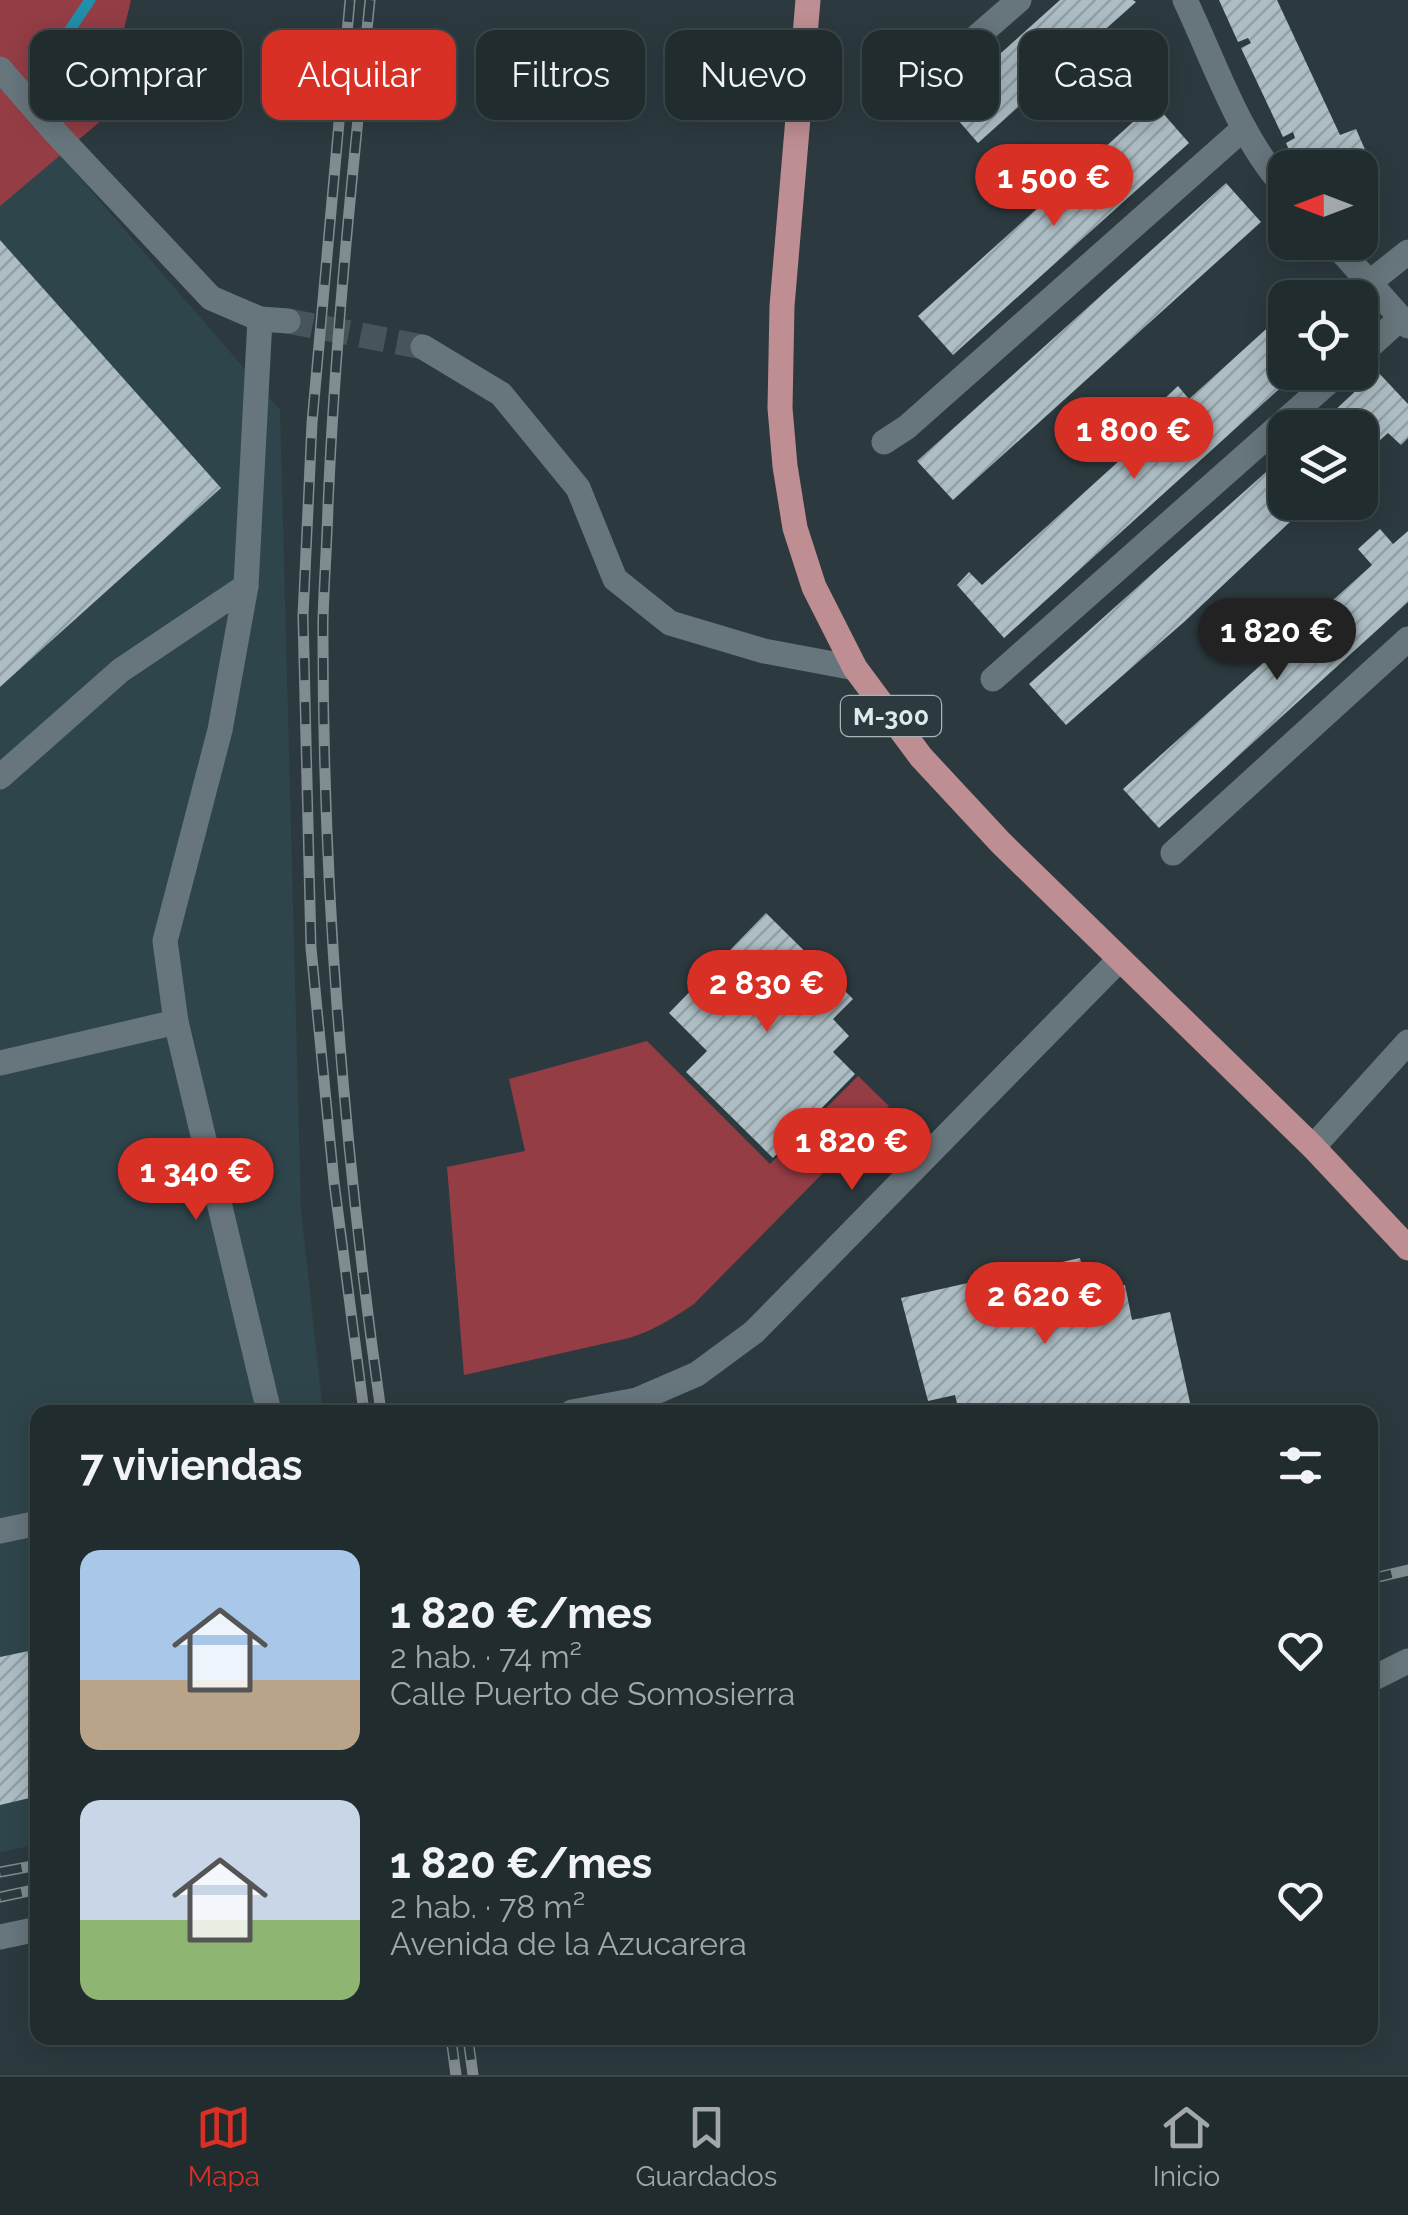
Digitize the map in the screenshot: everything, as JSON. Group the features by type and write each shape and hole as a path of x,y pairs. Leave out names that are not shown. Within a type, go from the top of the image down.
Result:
{"main road":[{"name":"M-300","path":"808,0 782,306 780,408 795,528 814,587 855,668 921,757 1001,843 1313,1147 1408,1248"}],"street":[{"path":"985,30 1019,0"},
{"path":"1185,0 1244,128 1268,169"},
{"path":"0,69 211,298 260,318 288,320"},
{"path":"884,442 906,427 1244,128"},
{"path":"1373,280 1408,252"},
{"path":"1349,260 1366,280"},
{"path":"1378,293 1405,322 1378,342"},
{"path":"260,318 246,586 220,730 165,941 176,1022 266,1405"},
{"path":"423,346 501,394 578,488 615,579 670,623 764,651 855,668"},
{"path":"993,679 1320,390"},
{"path":"0,777 120,670 246,586"},
{"path":"1174,854 1408,639"},
{"path":"610,1405 637,1400 698,1374 754,1332 1119,960"},
{"path":"0,1063 176,1022"},
{"path":"1313,1147 1408,1042"},
{"path":"0,1532 30,1525"},
{"path":"1378,1676 1408,1662"},
{"path":"0,1937 30,1931"}],"shaded area":[{"path":"0,0 131,0 124,30 30,30 30,120 102,120 0,206"},
{"path":"19,107 280,410 301,1211 322,1405 30,1405 30,1846 0,1852 0,125"},
{"path":"647,1041 770,1164 858,1076 889,1106 694,1304 655,1328 629,1338 464,1375 447,1167 525,1151 509,1079"}],"building":[{"path":"1060,0 1136,2 1105,30 1027,30"},
{"path":"1219,0 1277,0 1340,135 1356,129 1365,150 1289,150 1286,143 1295,138 1293,132 1283,137 1241,48 1251,43 1248,38 1238,42"},
{"path":"1019,37 1019,106 978,143 958,120 999,120 999,55"},
{"path":"1168,119 1189,143 953,355 918,316 1135,120"},
{"path":"1226,183 1261,222 953,500 917,461"},
{"path":"0,240 221,488 0,687"},
{"path":"1268,327 1268,390 1278,390 1004,638 957,585 969,572 982,585 1172,413 1162,401 1178,386 1189,399"},
{"path":"1378,372 1408,404 1408,438 1401,445 1388,433 1378,442 1378,410 1335,410 1357,390 1378,390"},
{"path":"1268,470 1268,520 1292,520 1184,622 1066,725 1029,684"},
{"path":"1380,529 1393,544 1408,531 1408,602 1159,828 1123,789 1372,565 1358,549"},
{"path":"766,913 853,999 833,1019 849,1036 833,1052 855,1074 773,1158 686,1072 707,1051 669,1013"},
{"path":"1080,1258 1087,1292 1125,1285 1132,1320 1170,1312 1190,1405 957,1405 955,1395 928,1401 901,1298"},
{"path":"30,1651 30,1798 0,1805 0,1657"}],"waterway":[{"path":"70,30 90,0"}],"tunnel":[{"path":"288,321 423,347"}],"railway":[{"path":"350,0 312,423 303,616 311,948 334,1182 363,1405"},
{"path":"370,0 335,379 323,606 326,819 338,1017 356,1215 380,1405"},
{"path":"1378,1577 1408,1570"},
{"path":"0,1872 30,1866"},
{"path":"0,1897 30,1891"},
{"path":"452,2045 456,2075"},
{"path":"469,2045 473,2075"}]}
